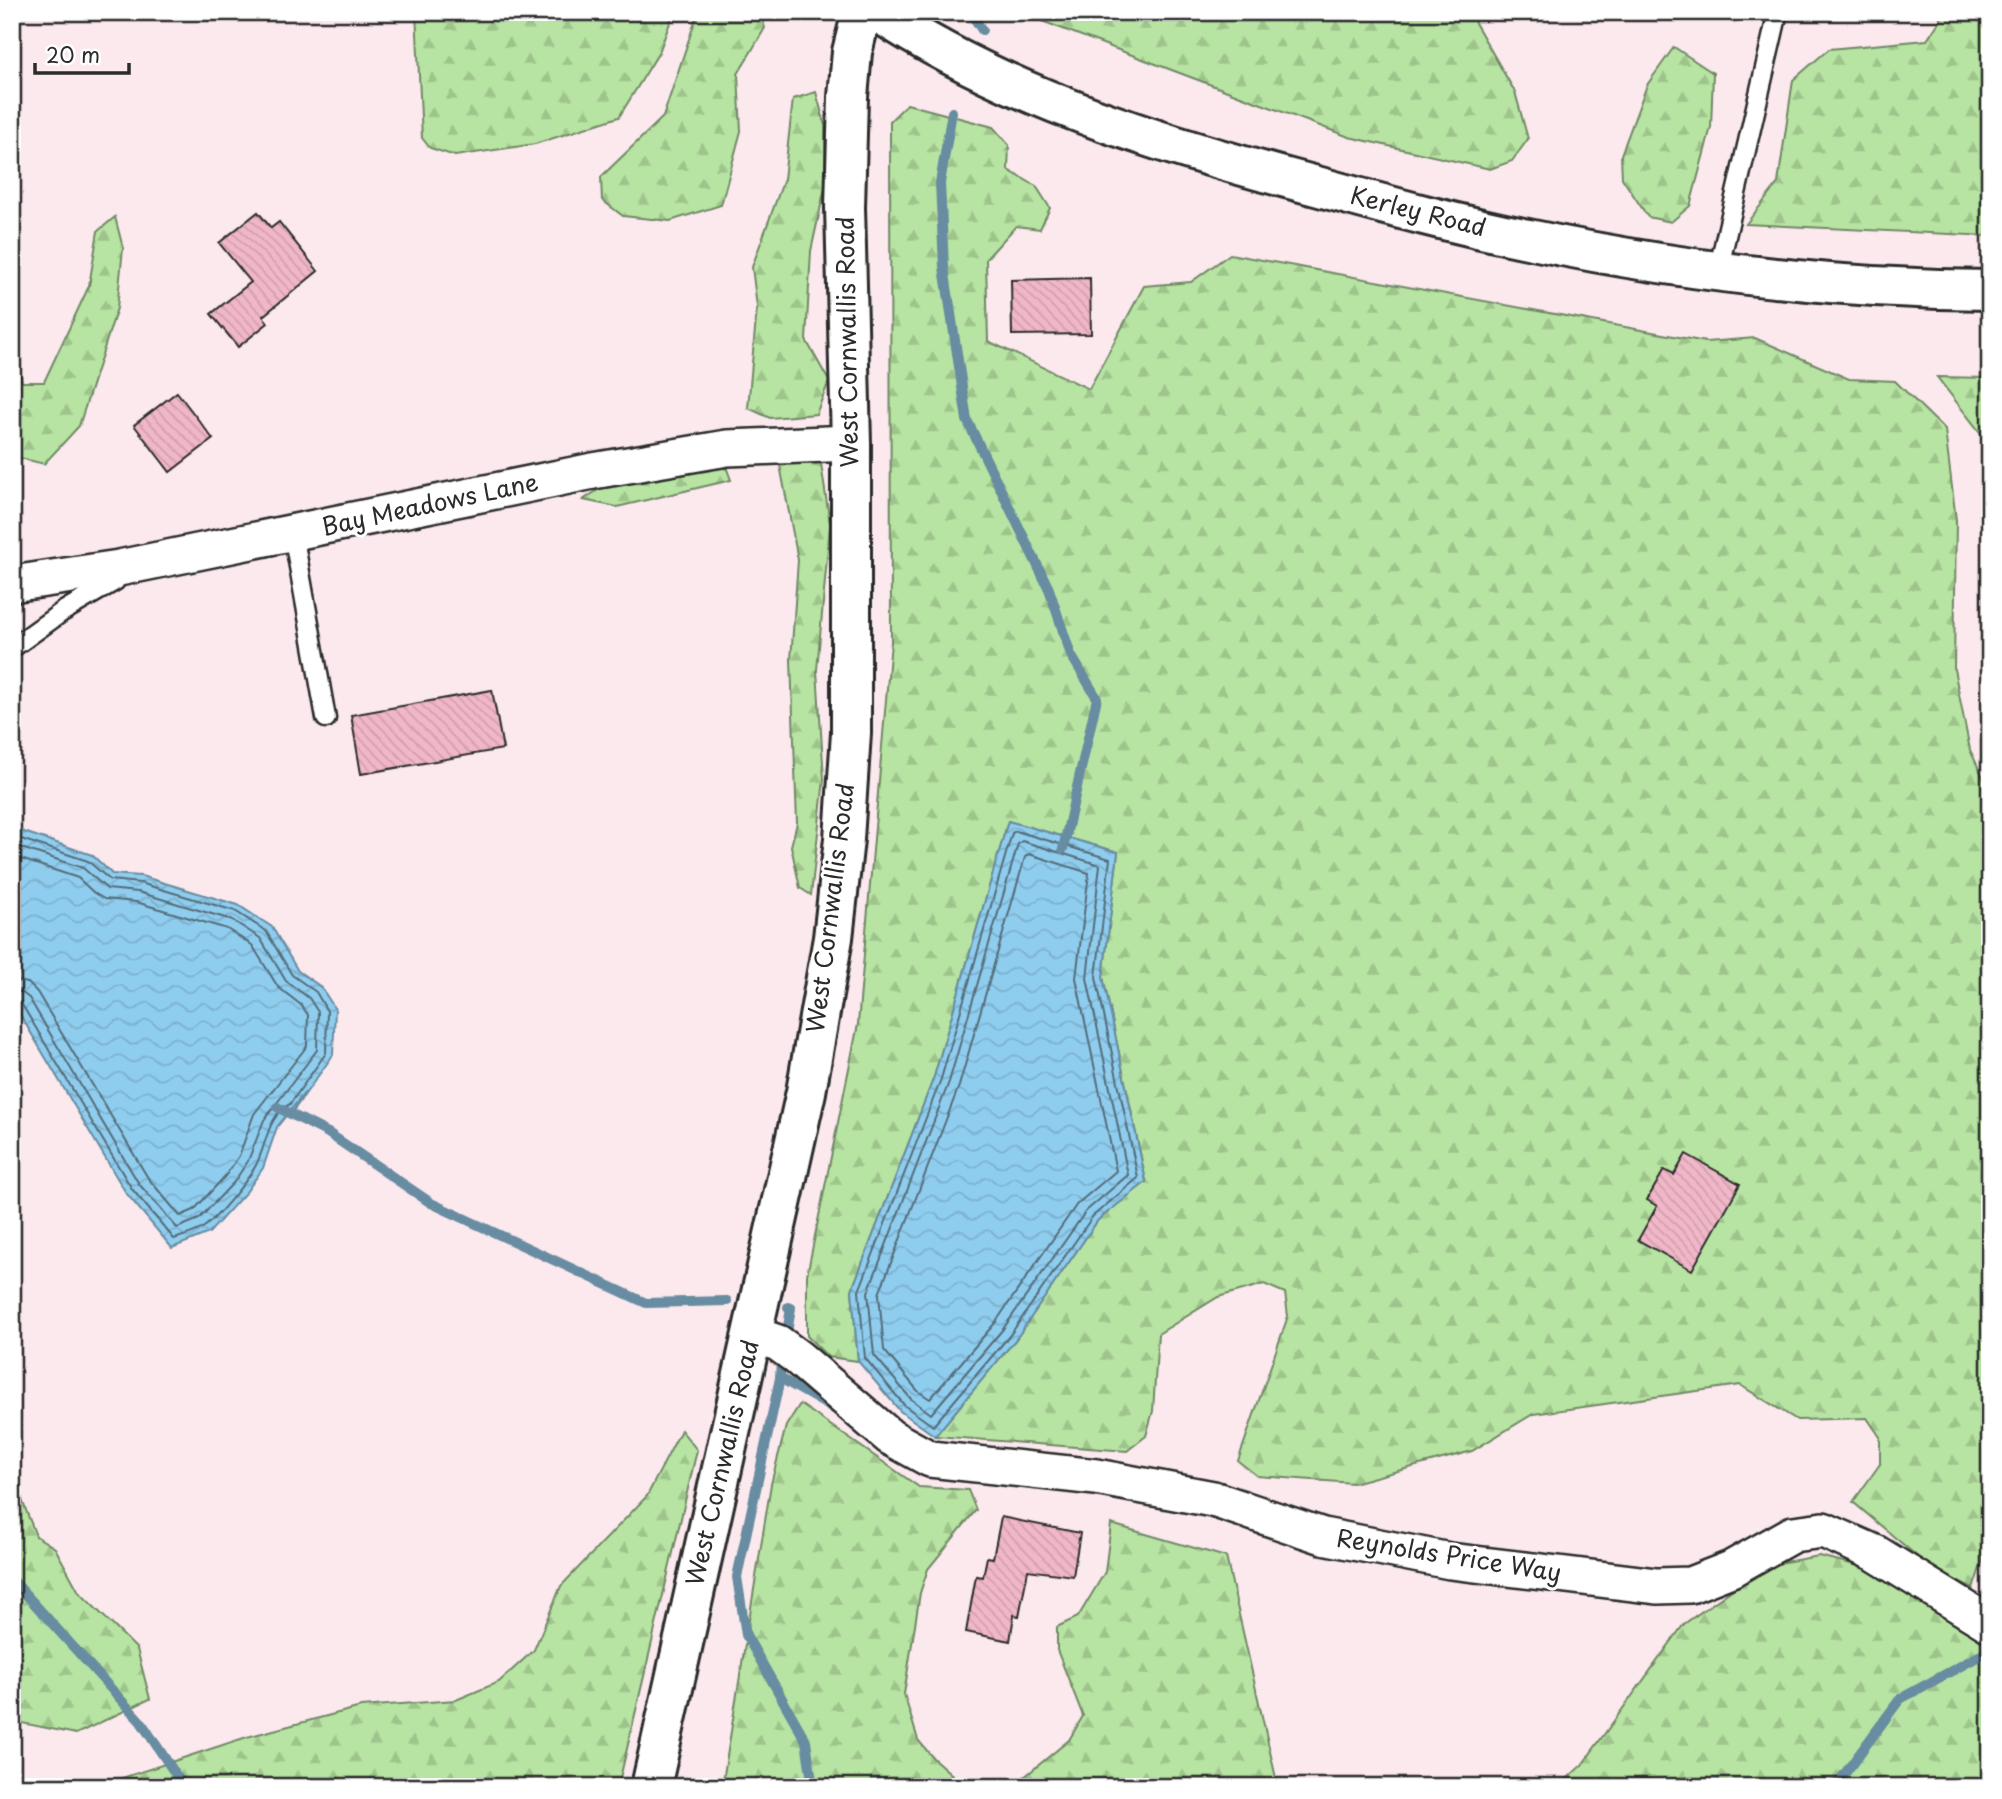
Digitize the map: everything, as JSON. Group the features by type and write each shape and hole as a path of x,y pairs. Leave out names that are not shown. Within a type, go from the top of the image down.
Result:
{"street":[{"name":"West Cornwallis Road","path":"650,1787 806,1092 833,938 844,839 851,733 851,443 845,207 848,97 852,52 862,12"},
{"name":"Kerley Road","path":"878,12 954,59 1095,117 1257,171 1526,239 1634,260 1761,278 1920,289 1990,289"},
{"name":"Bay Meadows Lane","path":"12,584 118,568 593,471 727,448 851,443"},
{"name":"Reynolds Price Way","path":"752,1334 778,1343 890,1437 930,1459 1096,1477 1213,1499 1323,1536 1450,1561 1657,1586 1690,1585 1731,1569 1793,1534 1824,1530 1875,1553 1990,1624"}],"lane":[{"path":"1718,271 1778,12"},
{"path":"293,533 327,718"},
{"path":"12,648 62,612 115,581 118,568"}],"green space":[{"path":"416,12 674,12 659,52 619,117 535,144 455,156 430,148 422,138"},
{"path":"698,12 760,12 765,28 738,74 741,131 721,205 670,221 623,216 602,200 601,177 663,117"},
{"path":"1018,12 1471,12 1515,92 1528,139 1512,161 1490,169 1349,137"},
{"path":"1937,12 1990,12 1990,236 1746,224 1778,183 1793,80 1829,49 1927,40 1941,19"},
{"path":"1674,47 1713,73 1711,127 1690,206 1671,222 1648,217 1622,178 1621,155 1647,85"},
{"path":"816,92 825,125 825,187 811,251 806,340 829,381 816,414 770,418 748,408 757,307 752,267 784,179 793,99"},
{"path":"907,104 993,127 1009,145 1008,170 1036,186 1050,208 1040,229 1016,226 986,259 988,341 1089,389 1144,286 1191,282 1230,254 1706,342 1755,338 1849,379 1895,381 1945,430 1956,520 1954,669 1970,750 1990,792 1990,1538 1973,1589 1932,1569 1853,1502 1880,1464 1880,1437 1867,1418 1797,1420 1740,1385 1533,1414 1472,1451 1353,1483 1257,1476 1238,1461 1288,1316 1285,1293 1264,1284 1218,1297 1158,1334 1153,1411 1146,1436 1127,1451 935,1436 1016,1339 1098,1220 1146,1181 1103,977 1118,852 1008,821 934,1077 852,1290 858,1361 828,1357 807,1336 807,1275 858,1024 891,642 890,121"},
{"path":"115,217 123,248 117,308 79,426 44,464 12,456 12,338 22,382 44,382 89,286 98,231"},
{"path":"1937,377 1990,378 1990,445"},
{"path":"820,457 830,524 817,670 824,779 811,895 800,888 791,846 797,823 791,660 798,560 780,465 787,458"},
{"path":"714,464 727,469 731,480 617,507 583,500 616,478"},
{"path":"800,1404 919,1487 968,1490 976,1510 928,1569 920,1593 904,1694 918,1740 933,1758 966,1787 722,1787 771,1484 786,1426"},
{"path":"681,1430 697,1450 618,1787 12,1787 12,1779 32,1784 104,1784 247,1737 361,1707 456,1700 499,1682 534,1650 561,1586 647,1496"},
{"path":"12,1474 36,1536 55,1548 79,1592 137,1649 150,1699 76,1734 12,1721"},
{"path":"1111,1524 1226,1557 1278,1787 1012,1787 1069,1740 1083,1716 1057,1650 1057,1627 1078,1617 1105,1572"},
{"path":"1819,1556 1867,1568 1990,1642 1990,1787 1558,1787 1582,1765 1684,1624 1767,1565"}],"water":[{"path":"1008,821 1118,852 1103,977 1146,1182 1098,1220 1016,1339 935,1436 900,1411 858,1361 852,1290 934,1077"},
{"path":"12,828 92,855 112,874 141,876 238,905 272,927 298,971 321,987 335,1009 333,1055 291,1114 305,1092 277,1127 263,1168 247,1191 209,1233 172,1248 126,1193 12,1001"}],"building":[{"path":"258,212 271,228 279,222 318,271 263,316 268,323 238,347 211,314 251,282 219,243"},
{"path":"1090,278 1091,334 1012,335 1011,280"},
{"path":"177,392 213,439 170,472 134,425"},
{"path":"492,690 503,749 361,774 351,715"},
{"path":"1686,1154 1740,1184 1692,1270 1638,1240 1657,1206 1647,1200 1664,1170 1674,1175"},
{"path":"1001,1517 1080,1533 1073,1576 1028,1570 1019,1616 1014,1615 1010,1641 966,1632 976,1576 983,1577 987,1557 993,1558"}],"waterway":[{"path":"970,12 982,30"},
{"path":"952,112 940,183 944,267 967,420 1049,589 1071,655 1097,698 1063,849"},
{"path":"277,1107 328,1133 431,1203 646,1303 727,1301"},
{"path":"787,1333 791,1308 788,1307"},
{"path":"781,1359 780,1378 737,1577 746,1635 806,1741 813,1787"},
{"path":"780,1378 834,1409"},
{"path":"12,1579 141,1722 184,1787"},
{"path":"1835,1787 1900,1699 1990,1650"}]}
